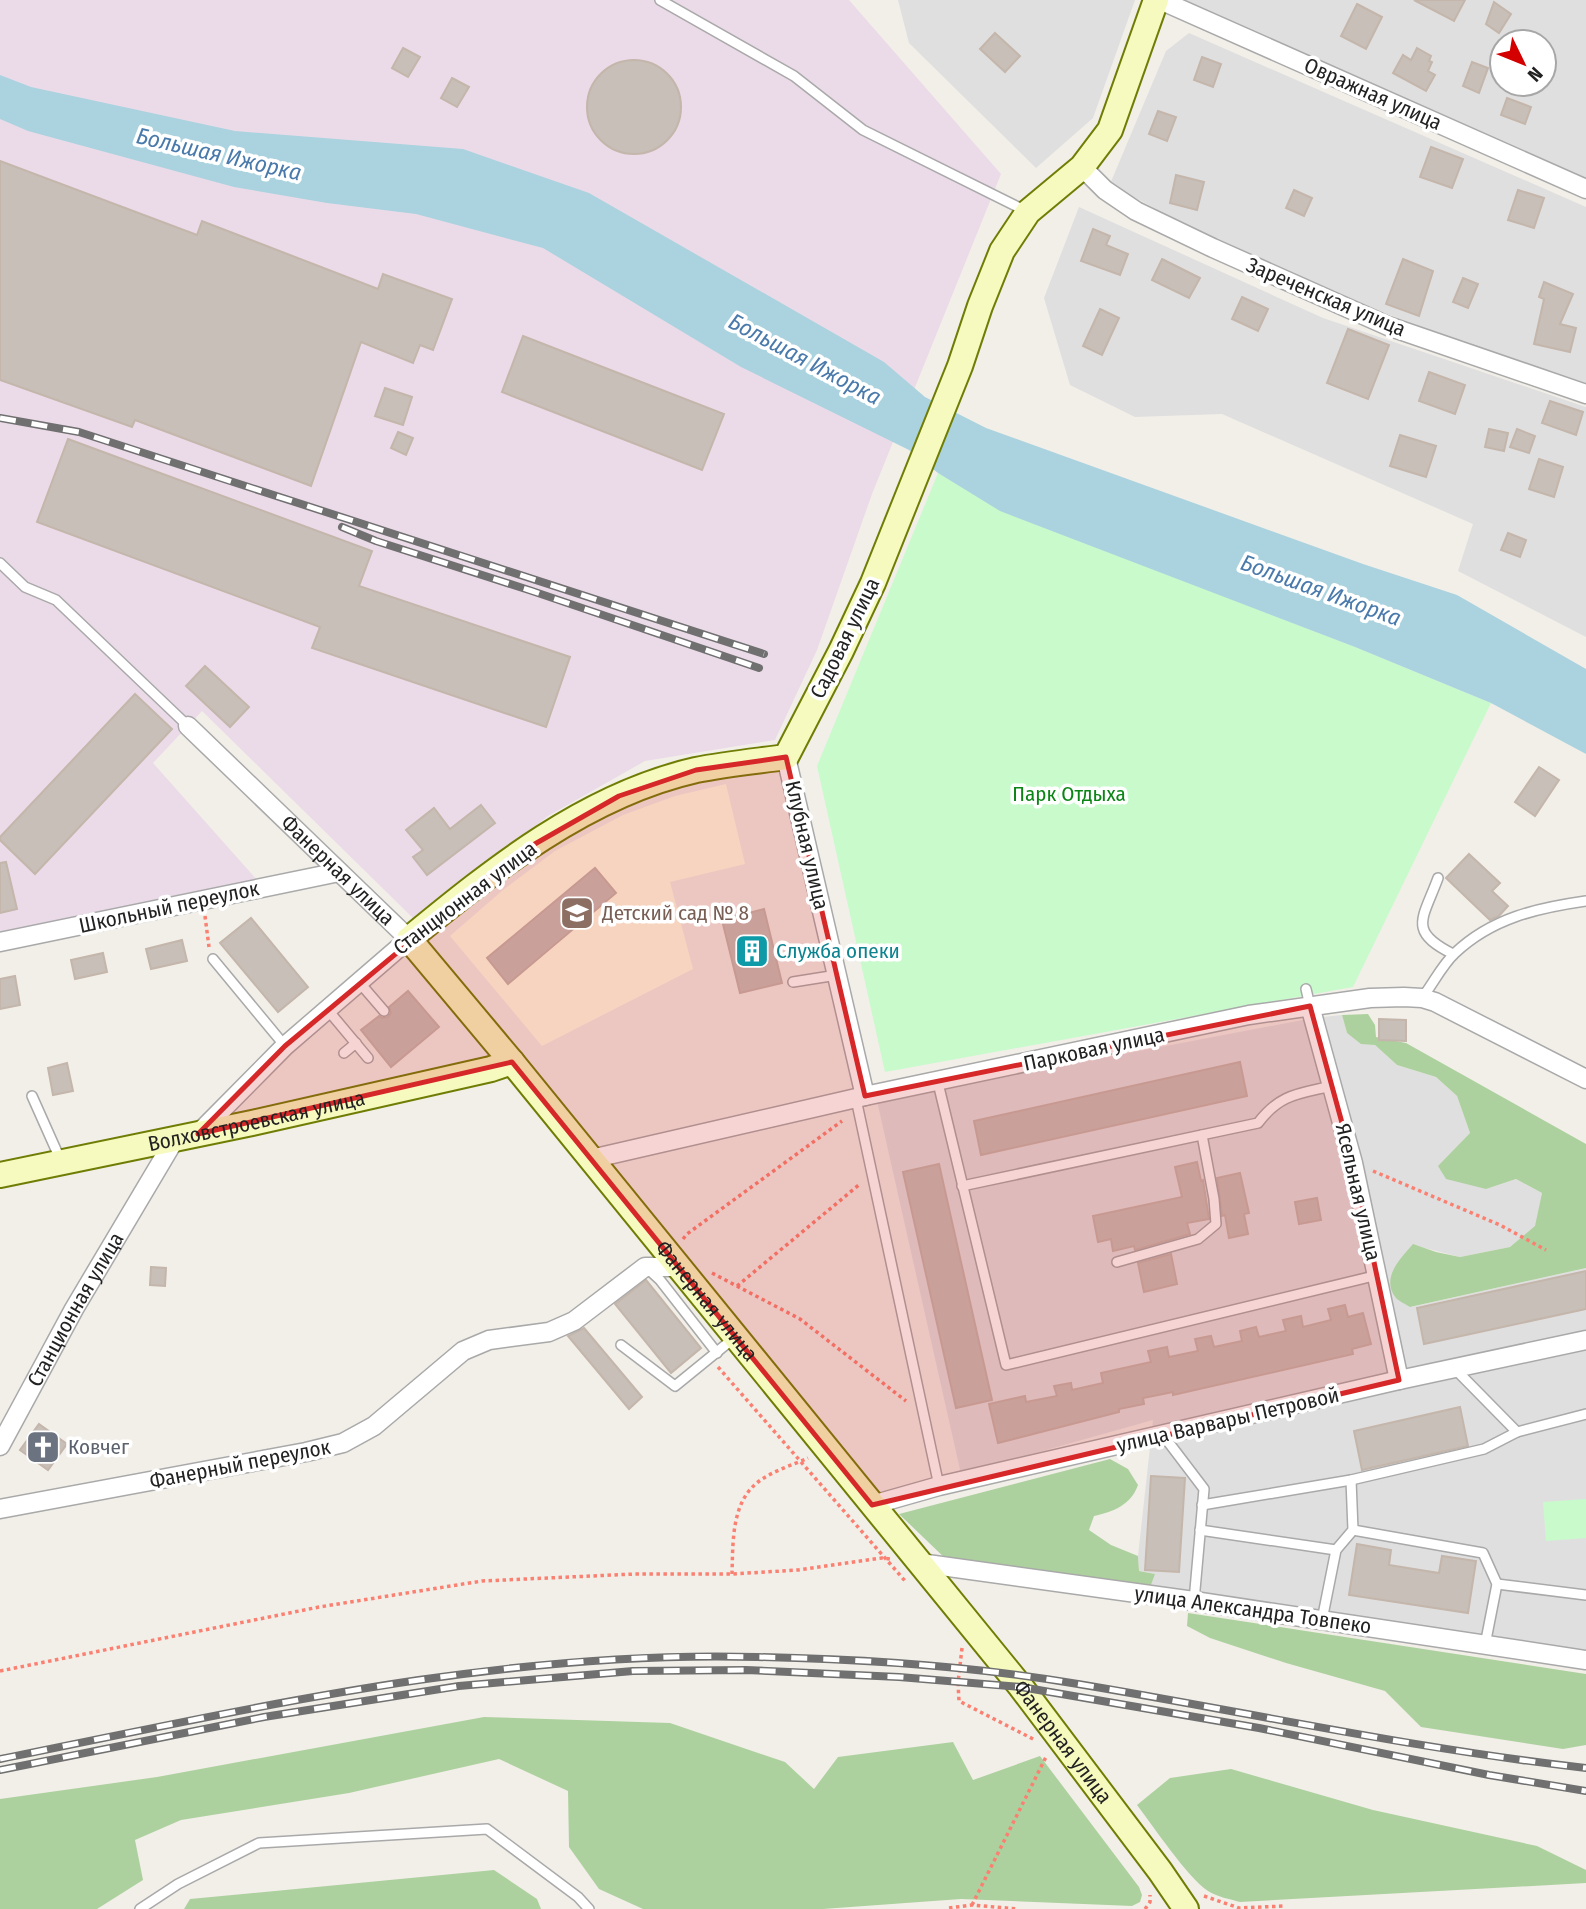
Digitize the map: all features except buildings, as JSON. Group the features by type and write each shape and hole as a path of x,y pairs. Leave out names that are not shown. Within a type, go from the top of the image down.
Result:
{"street":[{"path":"1028,212 1082,167 1110,130 1158,0"},
{"name":"Овражная улица","path":"1158,0 1586,189"},
{"name":"Зареченская улица","path":"1082,167 1105,190 1136,211 1213,248 1388,326 1586,394"},
{"name":"Садовая улица","path":"786,757 863,606 960,366 1002,251 1028,212"},
{"name":"Фанерная улица","path":"188,726 408,939 591,1158 670,1268 721,1349 826,1448 1021,1687 1160,1871 1192,1899"},
{"name":"Станционная улица","path":"0,1446 74,1309 186,1136 327,1009 408,939 512,857 566,824 619,796 696,770 786,757"},
{"name":"Клубная улица","path":"786,757 837,975 860,1101"},
{"name":"Школьный переулок","path":"0,942 338,872"},
{"name":"Парковая улица","path":"591,1158 1249,1015 1308,998 1422,998 1586,1079"},
{"name":"Ясельная улица","path":"1308,998 1353,1163 1399,1380"},
{"name":"Волховстроевская улица","path":"0,1175 491,1069 512,1062"},
{"name":"Фанерный переулок","path":"0,1509 343,1443 374,1426 463,1351 489,1340 549,1332 574,1321 645,1267 670,1268"},
{"name":"улица Варвары Петровой","path":"872,1505 939,1486 1399,1380 1456,1370 1586,1340"},
{"name":"улица Александра Товпеко","path":"920,1563 1586,1660"}],"lane":[{"path":"660,0 793,76 863,130 1028,212"},
{"path":"0,563 25,587 56,600 188,726"},
{"path":"1438,878 1423,919 1423,928 1434,944 1453,954"},
{"path":"1422,998 1453,954 1472,941 1516,915 1586,901"},
{"path":"213,959 285,1046"},
{"path":"793,982 837,975"},
{"path":"359,982 384,1011"},
{"path":"327,1009 368,1058"},
{"path":"344,1054 356,1043"},
{"path":"938,1083 1006,1365 1378,1275"},
{"path":"962,1186 1258,1123 1271,1107 1286,1097 1332,1086"},
{"path":"32,1096 62,1162"},
{"path":"860,1101 872,1174 939,1486"},
{"path":"1117,1262 1198,1239 1216,1224 1202,1135"},
{"path":"621,1345 675,1386 721,1349"},
{"path":"1456,1370 1517,1433"},
{"path":"1202,1505 1351,1480 1484,1449 1517,1433 1586,1414"},
{"path":"1163,1435 1203,1489 1194,1601"},
{"path":"1322,1620 1336,1550 1353,1530 1351,1480"},
{"path":"1200,1530 1336,1550"},
{"path":"1353,1530 1483,1553 1497,1584 1485,1645"},
{"path":"1497,1584 1586,1595"},
{"path":"140,1909 178,1884 259,1843 487,1829 589,1909"}],"path":[{"path":"203,900 209,948 213,959"},
{"path":"860,1101 687,1234 670,1268 700,1267 800,1320 924,1416"},
{"path":"1353,1163 1500,1225 1546,1250"},
{"path":"737,1286 872,1174"},
{"path":"721,1349 799,1462 909,1586"},
{"path":"732,1574 733,1539 741,1503 759,1482 826,1448"},
{"path":"0,1671 319,1607 482,1581 635,1574 732,1574 798,1570 882,1558 920,1563"},
{"path":"963,1641 958,1683 959,1701 1039,1743"},
{"path":"971,1905 1051,1749"},
{"path":"1144,1909 1150,1902 1150,1891"},
{"path":"1192,1899 1206,1897 1239,1908 1284,1906"},
{"path":"949,1908 971,1905 1018,1909"}],"highlighted area":[{"path":"786,757 865,1096 1310,1006 1353,1163 1399,1380 872,1505 512,1062 198,1134 285,1046 512,857 619,796 696,770"}],"shaded area":[{"path":"0,0 849,0 1001,174 872,494 817,650 775,740 645,761 548,816 416,921 202,711 153,763 258,881 0,933"},
{"path":"898,0 1135,0 1093,118 1036,168 909,43"},
{"path":"1176,0 1586,0 1586,186"},
{"path":"1189,33 1586,207 1586,384 1477,348 1345,298 1182,223 1110,184 1166,51"},
{"path":"1079,207 1323,318 1586,407 1586,637 1458,571 1473,524 1222,414 1135,417 1070,385 1044,298"},
{"name":"Детский сад № 8","path":"726,784 745,864 670,882 693,969 542,1046 450,936 503,890 555,851 623,815 675,796"},
{"path":"1342,1015 1347,1033 1375,1045 1397,1065 1436,1077 1457,1096 1470,1133 1439,1166 1486,1189 1516,1179 1542,1193 1536,1226 1510,1247 1460,1257 1413,1245 1411,1307 1586,1268 1586,1656 1151,1585 1155,1574 1139,1571 1138,1556 1153,1420 961,1474 877,1101 1313,1018"}],"green space":[{"name":"Парк Отдыха","path":"938,473 1001,511 1355,647 1491,703 1353,987 885,1072 817,766"},
{"path":"1368,1014 1375,1025 1376,1037 1406,1043 1586,1144 1586,1268 1410,1307 1396,1298 1390,1283 1391,1276 1398,1262 1413,1244 1460,1257 1510,1247 1535,1226 1542,1193 1516,1179 1486,1189 1446,1179 1438,1166 1470,1133 1457,1096 1436,1077 1397,1065 1375,1045 1361,1044 1347,1033 1342,1015"},
{"path":"1110,1459 1128,1469 1138,1485 1126,1503 1094,1516 1089,1530 1111,1545 1138,1556 1139,1571 1155,1574 1151,1585 1140,1587 949,1562 899,1514"},
{"path":"1586,1499 1586,1538 1546,1541 1543,1502"},
{"path":"1188,1613 1586,1674 1586,1745 1563,1749 1421,1727 1385,1691 1210,1638 1187,1626"},
{"path":"484,1717 670,1723 785,1762 814,1789 838,1757 953,1742 973,1780 1040,1756 1139,1887 1142,1895 1140,1902 1132,1906 961,1899 823,1909 643,1909 599,1889 569,1847 568,1791 499,1759 349,1793 181,1820 135,1840 143,1880 97,1909 0,1909 0,1799 157,1777"},
{"path":"1231,1769 1373,1810 1537,1846 1586,1870 1586,1883 1240,1902 1219,1896 1208,1891 1190,1875 1137,1805 1170,1778"},
{"path":"494,1870 537,1899 541,1909 184,1909 190,1899"}],"water":[{"name":"Большая Ижорка","path":"0,75 31,87 235,131 463,149 589,193 884,362 925,397 986,428 1363,564 1457,595 1586,669 1586,754 1491,703 1355,647 1000,511 938,473 909,450 741,367 543,248 416,214 327,203 234,187 28,131 0,119"}],"railway":[{"path":"0,418 79,432 764,654"},
{"path":"342,527 376,541 759,668"},
{"path":"0,1759 282,1703 470,1673 661,1657 757,1657 998,1672 1458,1751 1586,1768"},
{"path":"0,1770 264,1717 459,1686 633,1671 746,1670 899,1677 1021,1687 1259,1728 1489,1775 1586,1791"}],"place":[{"name":"Детский сад № 8","path":"577,913"},
{"name":"Служба опеки","path":"752,951"},
{"name":"Ковчег","path":"43,1447"}]}
